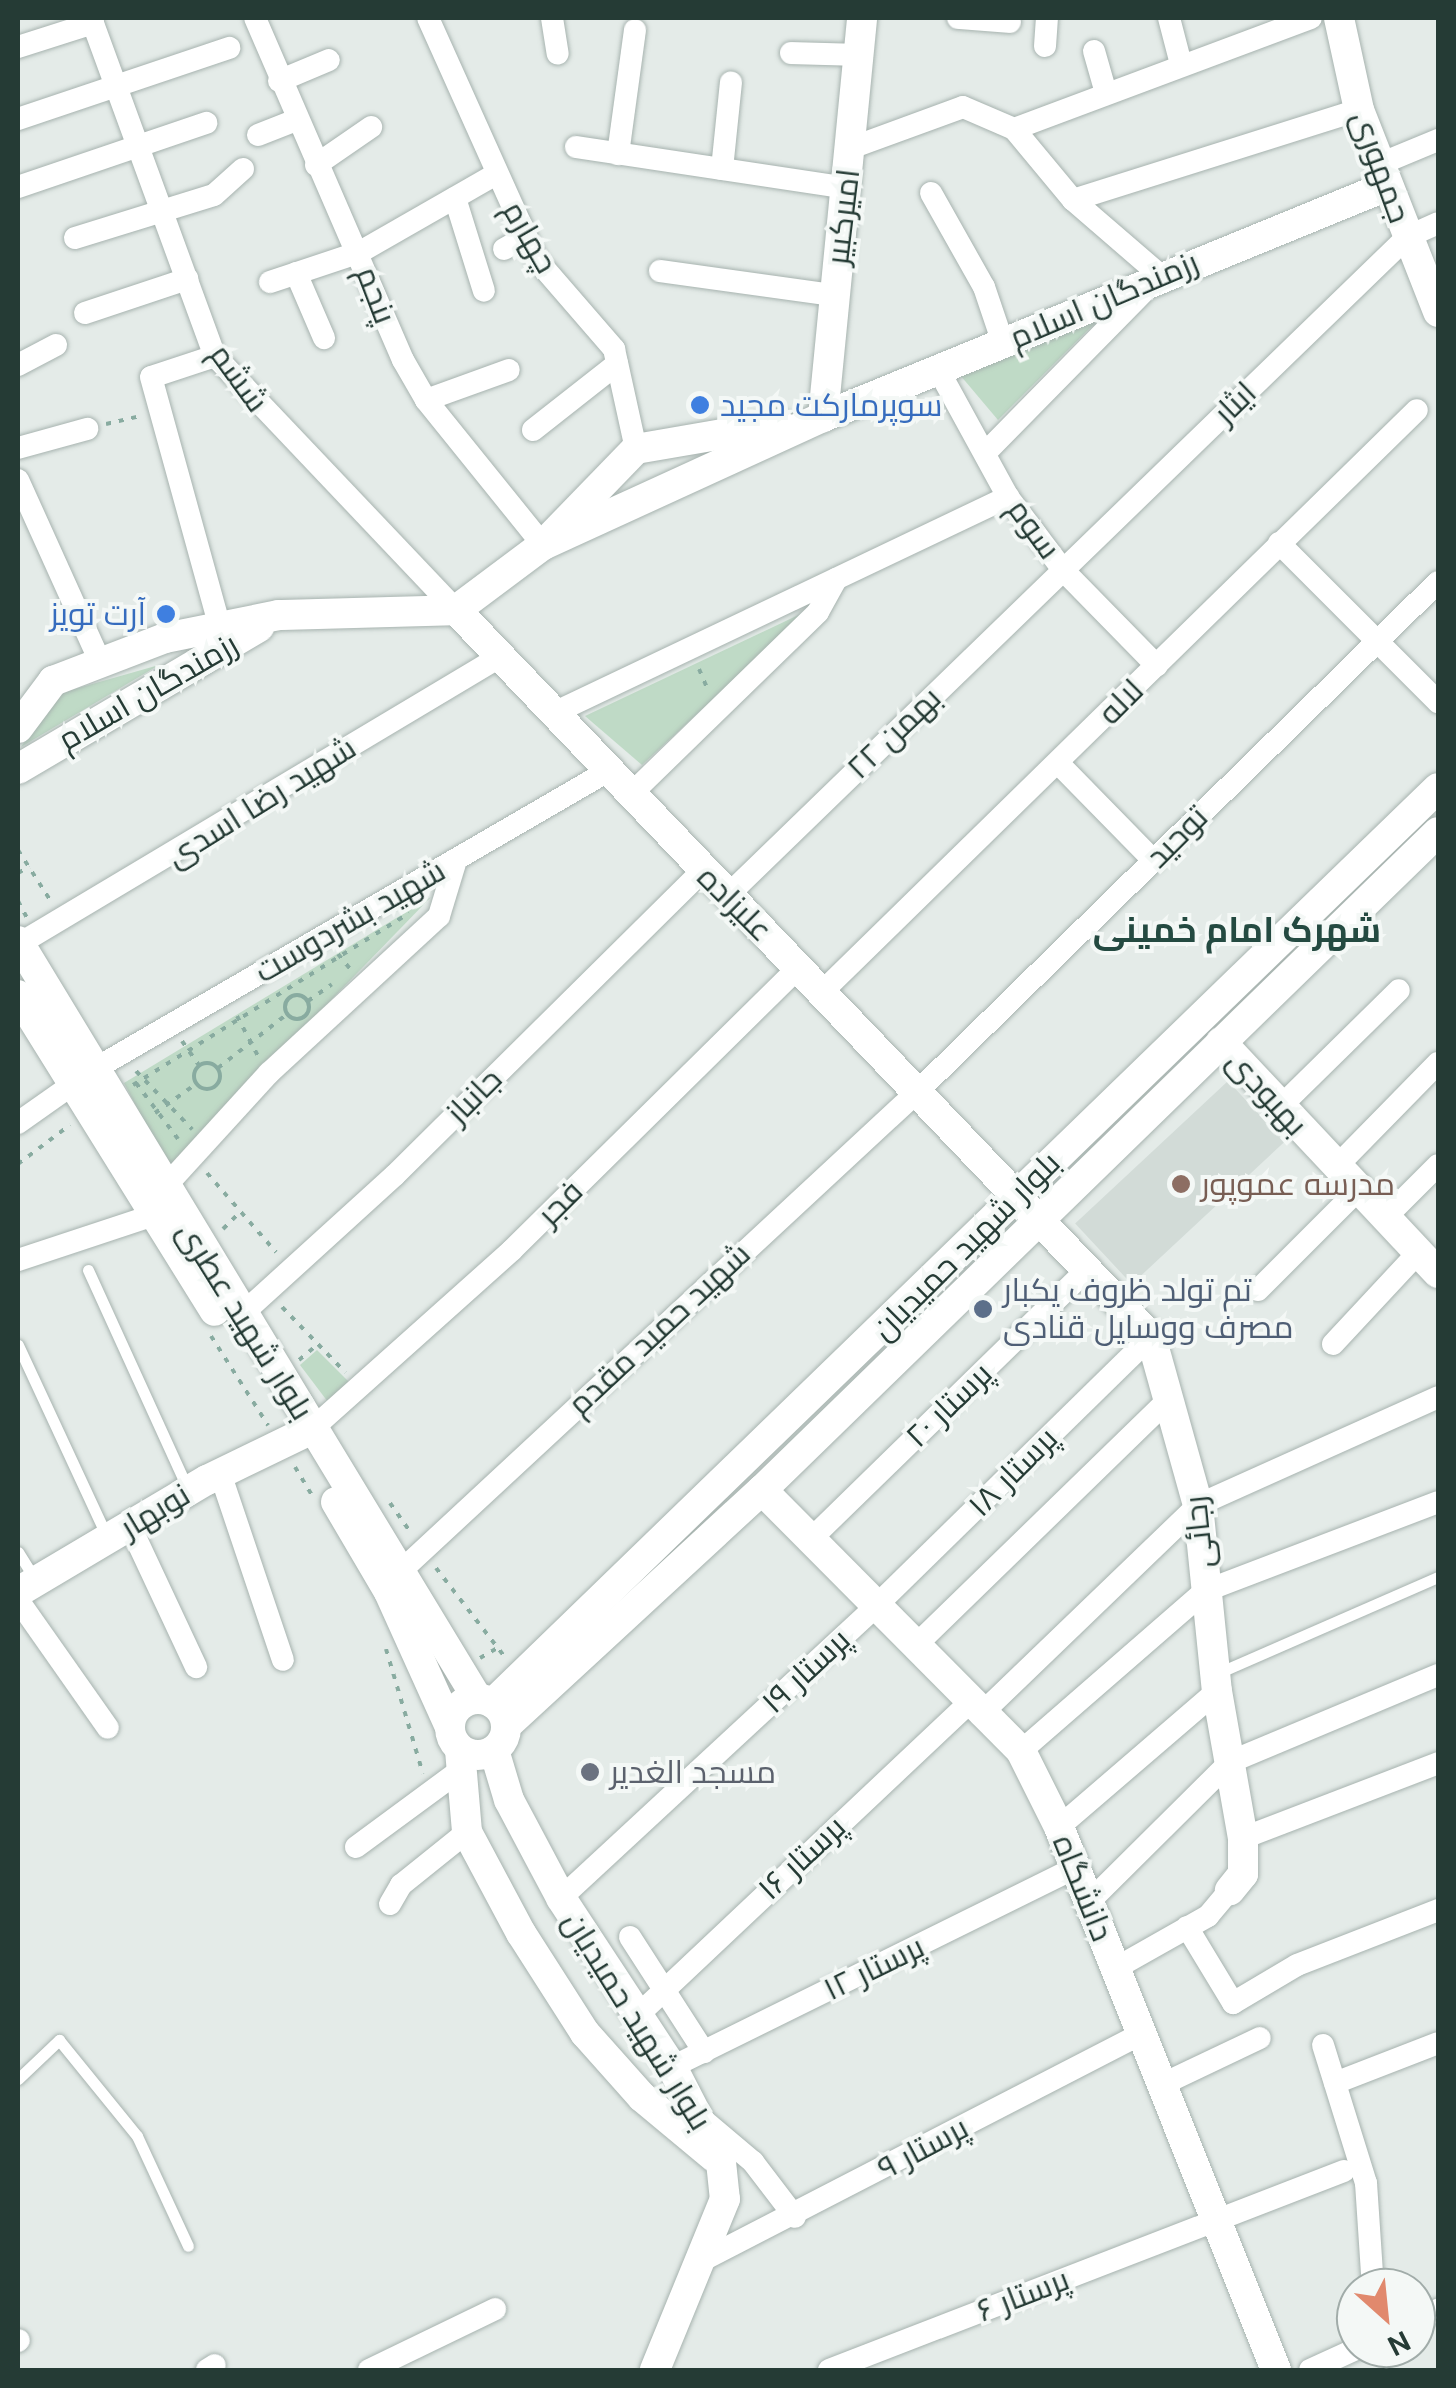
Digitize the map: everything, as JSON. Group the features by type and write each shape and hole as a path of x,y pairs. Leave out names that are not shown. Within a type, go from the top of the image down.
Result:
{"street":[{"name":"پنجم","path":"255,18 316,165 360,252 402,360 426,400 543,545"},
{"name":"چهارم","path":"428,18 537,260 614,349 636,449"},
{"path":"552,18 558,54"},
{"name":"امیرکبیر","path":"822,417 862,18"},
{"path":"958,18 1010,22"},
{"path":"1044,46 1046,18"},
{"path":"1169,18 1181,64"},
{"path":"1014,129 1312,18"},
{"name":"جمهوری","path":"1338,18 1359,110 1438,312"},
{"path":"18,47 97,19"},
{"name":"ششم","path":"97,19 116,86 215,356 274,425 456,610"},
{"path":"618,154 635,30"},
{"path":"18,118 228,48"},
{"path":"1094,51 1106,93"},
{"path":"791,53 858,56"},
{"path":"279,81 330,60"},
{"path":"722,169 731,82"},
{"path":"851,148 963,107 1014,129 1073,200 1160,275 987,451"},
{"path":"1073,200 1359,110"},
{"path":"258,135 296,120"},
{"path":"18,187 206,123"},
{"path":"316,165 371,127"},
{"path":"1384,175 1438,140"},
{"path":"576,148 846,188"},
{"path":"75,238 214,195 243,169"},
{"path":"270,282 360,252 496,174"},
{"name":"رزمندگان اسلام","path":"543,545 822,417 939,371 1384,175"},
{"path":"931,192 984,286 1003,343"},
{"path":"455,198 484,291"},
{"path":"1407,236 1438,223"},
{"name":"ایثار","path":"1063,570 1407,236"},
{"path":"504,249 526,237"},
{"path":"660,271 833,295"},
{"path":"296,274 324,338"},
{"path":"84,313 187,279"},
{"path":"18,365 56,345"},
{"path":"215,356 151,377 220,627"},
{"path":"533,430 617,364"},
{"path":"426,400 508,370"},
{"name":"سوم","path":"939,371 987,451 1008,496 1063,570 1157,666"},
{"name":"لاله","path":"822,992 1417,410"},
{"name":"رزمندگان اسلام","path":"18,728 53,680 220,627 278,615 456,610 543,545 636,449 822,417"},
{"path":"18,448 87,429"},
{"path":"18,480 100,662"},
{"path":"556,712 1008,496"},
{"path":"1279,543 1438,702"},
{"name":"۲۲ بهمن","path":"726,896 1063,570"},
{"path":"630,795 818,612 836,579"},
{"name":"توحید","path":"916,1093 1438,582"},
{"name":"علیزاده","path":"456,610 1037,1219"},
{"name":"رزمندگان اسلام","path":"18,769 278,615"},
{"name":"شهید رضا اسدی","path":"18,942 63,919 501,656"},
{"path":"1058,763 1154,862"},
{"name":"شهید بشردوست","path":"74,1083 608,772"},
{"name":"بلوار شهید حمیدیان","path":"493,1719 762,1490 836,1396 1015,1196 1438,788"},
{"name":"بلوار شهید حمیدیان","path":"493,1719 836,1396 1037,1219 1438,832"},
{"path":"1383,842 1406,864"},
{"path":"18,1260 159,1202 199,1149 269,1073 439,916 456,860"},
{"name":"جانباز","path":"241,1315 702,870"},
{"name":"بلوار شهید عطری","path":"18,942 74,1083 130,1132 159,1202 390,1592 456,1749"},
{"name":"فجر","path":"296,1438 512,1250 798,966"},
{"path":"1281,1106 1399,990"},
{"name":"بلوار شهید عطری","path":"18,995 74,1083 241,1315 296,1438 403,1569 493,1719"},
{"name":"بهبودی","path":"1199,1018 1334,1168 1432,1265"},
{"path":"1334,1168 1438,1063"},
{"path":"18,1124 74,1083"},
{"name":"شهید حمید مقدم","path":"403,1569 916,1093"},
{"path":"1384,1219 1438,1165"},
{"path":"1258,1290 1357,1191"},
{"name":"رجائی","path":"1037,1219 1150,1336 1170,1398 1198,1505 1216,1683 1243,1838 1244,1874 1230,1890"},
{"path":"1333,1344 1432,1265"},
{"name":"پرستار ۲۰","path":"810,1540 1087,1270"},
{"name":"پرستار ۱۸","path":"875,1607 1150,1336"},
{"name":"پرستار ۱۶","path":"638,2015 662,1987 1198,1505 1438,1397"},
{"path":"914,1648 1170,1398"},
{"name":"نوبهار","path":"24,1591 189,1491 296,1438"},
{"path":"220,1474 283,1660"},
{"name":"دانشگاه","path":"762,1490 974,1709 1021,1751 1059,1827 1276,2370"},
{"path":"1021,1751 1206,1591 1438,1502"},
{"path":"119,1532 196,1667"},
{"path":"24,1591 108,1728"},
{"name":"پرستار ۱۹","path":"561,1898 875,1607"},
{"path":"1089,1902 1230,1762 1438,1675"},
{"path":"1059,1827 1216,1683"},
{"path":"356,1848 456,1749 460,1705 493,1719 478,1755 456,1749"},
{"name":"بلوار شهید حمیدیان","path":"493,1719 509,1800 561,1898 672,2067 702,2119 720,2162"},
{"name":"بلوار شهید حمیدیان","path":"456,1749 468,1832 586,2033 642,2098 720,2162"},
{"path":"1243,1838 1438,1763"},
{"path":"390,1904 401,1885 468,1832"},
{"name":"پرستار ۱۲","path":"672,2067 1075,1868"},
{"path":"1116,1968 1208,1916 1230,1890"},
{"path":"1188,1928 1233,2002 1297,1964 1438,1910"},
{"path":"630,1937 704,2052"},
{"name":"پرستار ۹","path":"703,2260 795,2217 1142,2033"},
{"path":"1162,2084 1260,2038"},
{"path":"1334,2083 1438,2043"},
{"path":"1323,2045 1366,2183 1372,2268"},
{"path":"702,2119 746,2154 795,2217"},
{"path":"655,2370 703,2260 724,2198 720,2162"},
{"name":"پرستار ۶","path":"829,2370 1344,2171"},
{"path":"376,2369 494,2309"},
{"path":"1310,2370 1336,2358"}],"lane":[{"path":"88,1270 189,1491"},
{"path":"18,1346 119,1532"},
{"path":"18,1552 24,1591"},
{"path":"1216,1683 1438,1578"},
{"path":"18,2079 59,2040 137,2136 188,2246"}],"path":[{"path":"87,429 160,411"},
{"path":"689,649 718,710"},
{"path":"18,850 63,919"},
{"path":"18,872 29,867"},
{"path":"325,936 363,986"},
{"path":"199,1065 218,1068 251,1045 287,1014 294,995 308,1001 304,1017 287,1014"},
{"path":"222,996 269,1073"},
{"path":"130,1132 196,1084 199,1065 171,1025"},
{"path":"122,1054 167,1105 291,1269"},
{"path":"196,1084 203,1089 218,1084 218,1068"},
{"path":"74,1083 74,1122 84,1139"},
{"path":"136,1083 157,1112 199,1149"},
{"path":"18,1164 74,1122"},
{"path":"267,1291 359,1386"},
{"path":"209,1333 296,1438 314,1499"},
{"path":"296,1363 318,1344"},
{"path":"381,1631 423,1774 456,1749"}],"shaded area":[{"name":"مدرسه عموپور","path":"1228,1081 1285,1142 1132,1284 1075,1224"}],"green space":[{"path":"1098,320 998,420 960,375"},
{"path":"809,610 642,765 585,716"},
{"path":"159,665 21,747 57,694"},
{"path":"431,897 168,1168 124,1083"},
{"path":"317,1350 353,1386 331,1406 300,1365"}],"place":[{"name":"سوپرمارکت مجید","path":"700,405"},
{"name":"آرت تویز","path":"166,614"},
{"name":"مدرسه عموپور","path":"1181,1184"},
{"name":"تم تولد ظروف یکبار مصرف ووسایل قنادی","path":"983,1309"},
{"name":"مسجد الغدیر","path":"590,1772"}],"district":[{"name":"شهرک امام خمینی","path":"1237,930"}]}
